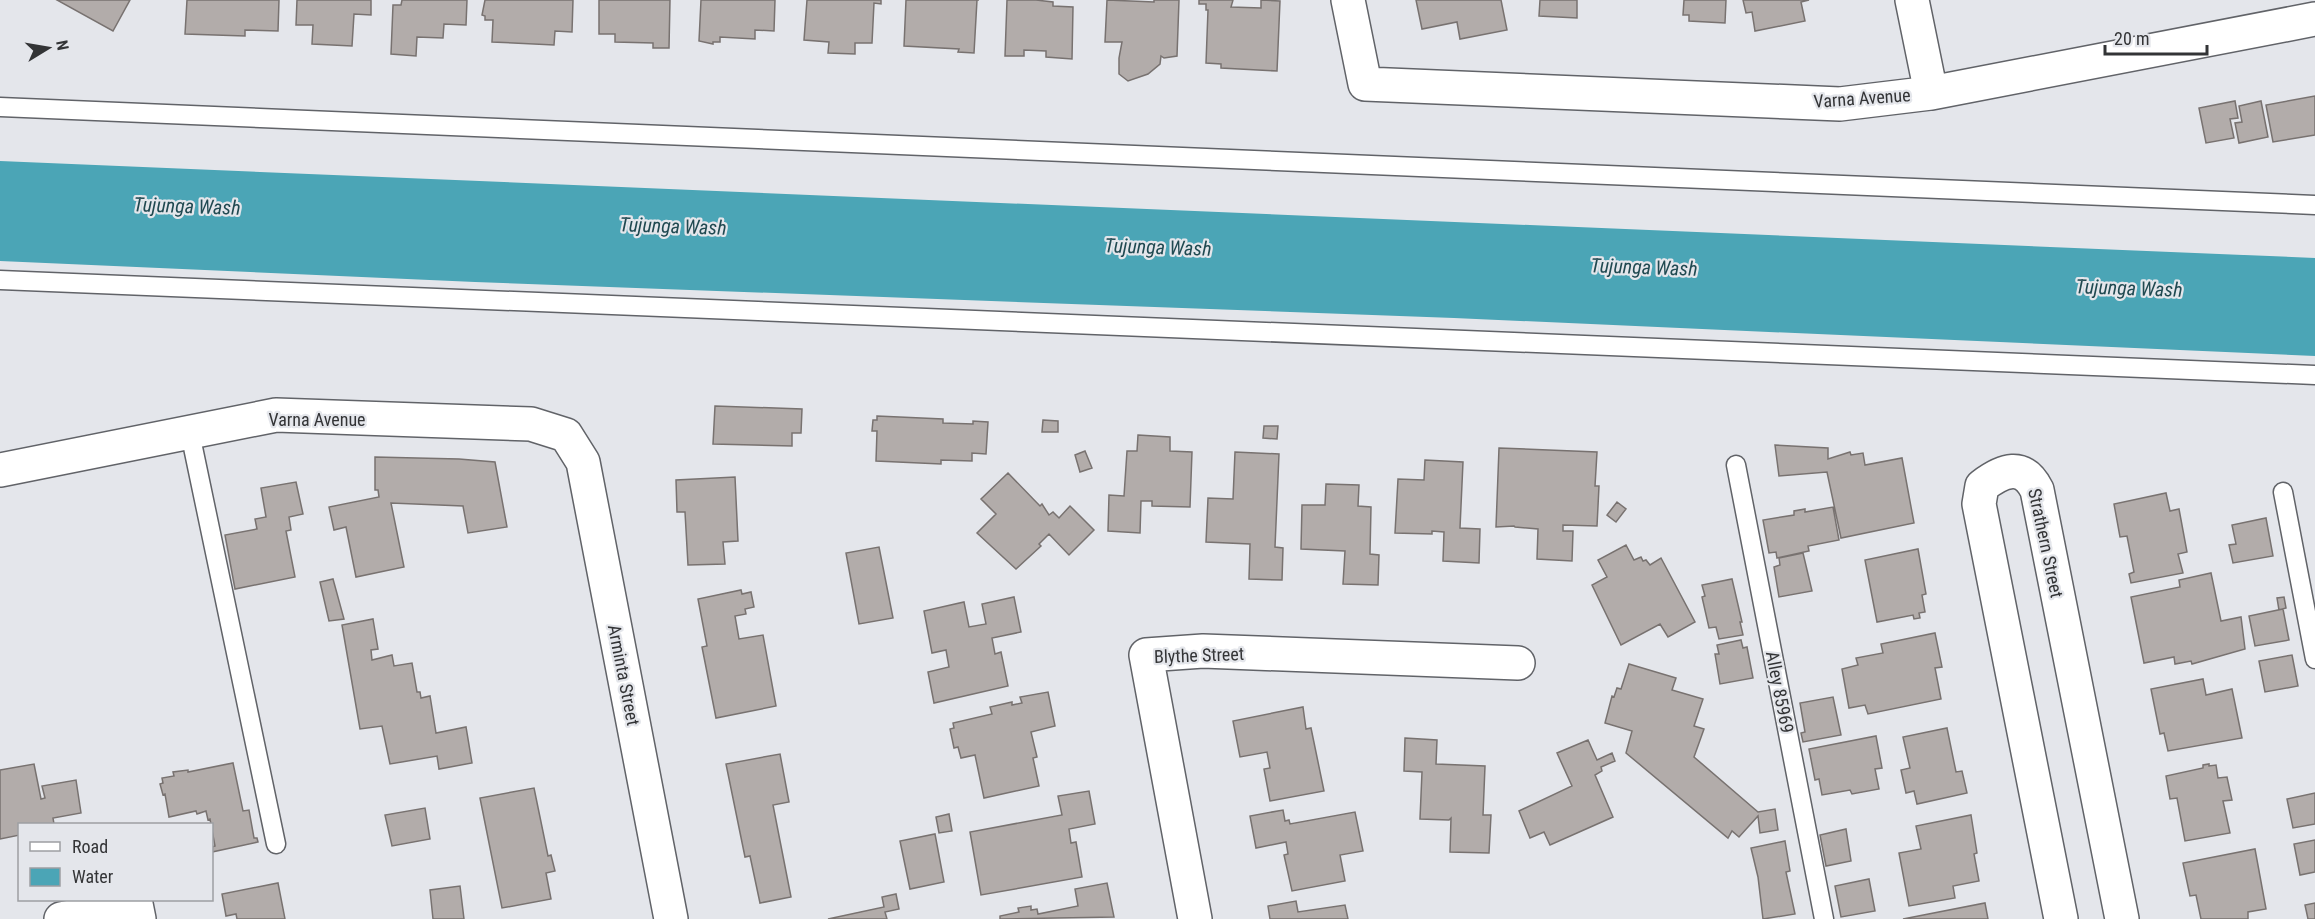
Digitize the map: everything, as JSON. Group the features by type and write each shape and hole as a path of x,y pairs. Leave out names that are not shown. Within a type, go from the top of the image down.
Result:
{"street":[{"name":"Varna Avenue","path":"1348,0 1365,84 1840,104 1931,93 2315,19"},
{"path":"1912,0 1931,93"},
{"name":"Varna Avenue","path":"0,470 276,415 531,424 566,435"},
{"name":"Arminta Street","path":"566,435 583,462 671,919"},
{"name":"Strathern Street","path":"2061,919 1979,504 1982,486 1997,475 2019,471 2031,478 2037,490 2121,919"},
{"name":"Blythe Street","path":"1195,919 1146,655 1203,651 1518,663"},
{"path":"61,919 137,912"}],"lane":[{"path":"0,107 2315,205"},
{"path":"0,280 2315,375"},
{"path":"190,433 276,844"},
{"name":"Alley 85969","path":"1736,465 1824,919"},
{"path":"2283,492 2315,658"}],"water":[{"name":"Tujunga Wash","path":"0,161 2315,258 2315,356 1454,318 475,282 0,261"}],"building":[{"path":"57,0 130,0 113,31"},
{"path":"187,0 279,0 278,31 245,30 245,36 185,34"},
{"path":"297,0 371,0 371,15 354,14 352,46 312,44 313,25 296,25"},
{"path":"402,0 467,0 466,25 444,24 443,38 417,37 416,56 391,54 393,5 401,5"},
{"path":"485,0 573,0 572,32 555,31 554,45 492,42 493,20 485,20 485,16 482,15"},
{"path":"599,0 670,0 669,48 653,48 653,43 615,42 615,34 599,34"},
{"path":"701,0 775,0 774,31 755,30 755,39 720,37 720,42 713,42 713,44 699,41"},
{"path":"807,0 881,0 881,4 874,3 872,43 855,43 855,54 828,53 829,42 804,40"},
{"path":"906,0 977,0 974,53 958,52 959,49 904,46"},
{"path":"1007,0 1036,0 1053,2 1053,6 1073,7 1072,59 1046,57 1046,51 1024,50 1024,56 1005,56"},
{"path":"1107,0 1154,2 1154,0 1179,0 1177,56 1164,58 1161,56 1160,64 1148,74 1128,81 1119,74 1122,42 1105,42"},
{"path":"1199,0 1233,0 1231,7 1261,8 1261,0 1280,1 1277,71 1221,68 1221,64 1206,63 1208,10 1206,10 1206,4 1199,4"},
{"path":"1416,0 1501,0 1507,30 1460,39 1457,22 1422,29"},
{"path":"1540,0 1577,0 1577,18 1539,16"},
{"path":"1684,0 1726,0 1725,23 1689,21 1689,15 1683,15"},
{"path":"1743,0 1809,0 1801,2 1805,21 1755,31 1752,12 1746,13"},
{"path":"2315,96 2315,135 2273,142 2266,105"},
{"path":"2235,101 2238,118 2230,119 2234,138 2206,143 2199,108"},
{"path":"2261,101 2268,137 2239,143 2235,123 2242,122 2239,106"},
{"path":"715,406 802,409 801,433 792,433 792,446 713,444"},
{"path":"877,416 943,419 943,423 988,422 986,454 972,453 972,461 941,460 941,464 876,461 877,431 872,431 873,420 877,420"},
{"path":"1043,420 1058,421 1058,432 1042,432"},
{"path":"1264,426 1278,426 1277,439 1263,438"},
{"path":"1138,435 1170,437 1170,451 1192,452 1190,507 1152,506 1152,501 1141,501 1140,533 1108,531 1109,495 1124,496 1127,451 1137,451"},
{"path":"1775,445 1828,448 1828,459 1850,452 1851,455 1863,453 1865,465 1902,458 1914,523 1841,538 1827,472 1779,476"},
{"path":"1499,448 1597,452 1595,486 1599,486 1597,526 1563,525 1563,531 1573,531 1572,561 1537,559 1538,529 1514,526 1496,527"},
{"path":"1085,451 1092,468 1080,472 1075,455"},
{"path":"1235,452 1279,454 1275,547 1283,548 1282,580 1249,579 1250,544 1206,542 1208,498 1233,499"},
{"path":"375,457 495,462 507,527 468,533 463,506 391,503 404,567 356,577 346,527 334,530 329,507 379,497 378,490 375,490"},
{"path":"1425,460 1463,462 1460,528 1480,529 1479,563 1443,561 1444,532 1395,533 1398,479 1424,480"},
{"path":"1008,473 1040,506 1042,504 1049,515 1053,512 1059,518 1070,506 1094,530 1069,555 1049,534 1039,544 1041,546 1016,569 977,533 996,514 981,499"},
{"path":"735,477 738,541 723,542 725,564 688,565 685,512 677,512 676,480"},
{"path":"296,482 303,514 289,517 291,530 286,531 295,577 235,589 225,535 257,529 255,519 266,517 261,488"},
{"path":"1326,484 1359,485 1358,506 1371,507 1370,554 1379,555 1378,585 1343,584 1345,551 1301,549 1302,505 1325,505"},
{"path":"2166,493 2170,511 2179,509 2187,552 2178,554 2183,573 2131,583 2129,574 2134,572 2127,536 2120,537 2114,504"},
{"path":"1617,502 1626,509 1616,522 1607,515"},
{"path":"1833,507 1839,540 1808,546 1809,551 1777,558 1776,552 1769,553 1763,520 1794,515 1794,511 1805,509 1805,512"},
{"path":"2266,518 2273,556 2233,563 2229,545 2236,544 2232,525"},
{"path":"1626,545 1634,560 1641,557 1650,565 1661,558 1695,622 1668,637 1660,624 1621,645 1592,585 1607,577 1598,560"},
{"path":"879,547 893,618 859,624 846,553"},
{"path":"1918,549 1926,594 1922,595 1925,612 1919,613 1920,618 1914,619 1913,615 1877,622 1865,560"},
{"path":"1803,553 1812,591 1779,597 1774,567 1780,565 1779,558"},
{"path":"2211,573 2221,621 2241,617 2245,649 2192,664 2191,661 2175,664 2174,657 2144,663 2131,597 2180,587 2179,580"},
{"path":"333,579 344,619 329,621 320,582"},
{"path":"1732,579 1743,635 1719,639 1716,627 1709,628 1702,597 1705,596 1702,585"},
{"path":"741,590 742,594 751,592 754,607 745,609 746,614 735,616 739,639 763,635 776,706 716,718 702,647 707,646 698,599"},
{"path":"1014,597 1021,632 992,638 995,654 1001,652 1008,686 934,703 928,672 949,667 946,650 932,653 924,611 964,602 969,627 986,624 982,604"},
{"path":"2284,597 2286,608 2279,610 2277,598"},
{"path":"2283,609 2289,640 2255,646 2249,616"},
{"path":"373,619 378,649 371,650 372,660 392,655 394,666 412,663 417,692 420,692 421,698 430,696 436,733 466,727 472,763 439,769 437,756 390,764 382,726 360,729 342,625"},
{"path":"1935,633 1942,667 1935,668 1941,699 1868,714 1865,705 1849,708 1842,669 1858,665 1856,658 1883,653 1881,644"},
{"path":"1741,640 1743,648 1747,647 1753,678 1720,684 1715,654 1719,654 1717,645"},
{"path":"2292,655 2298,686 2265,692 2259,661"},
{"path":"1629,664 1676,678 1672,690 1703,699 1694,726 1704,729 1694,757 1758,812 1775,809 1778,830 1760,833 1758,816 1739,837 1732,831 1728,838 1626,753 1632,731 1605,723 1612,696 1614,697 1617,688 1621,689"},
{"path":"2203,679 2206,695 2232,689 2242,738 2168,751 2164,733 2160,734 2151,689"},
{"path":"1048,692 1055,726 1031,732 1037,757 1033,758 1039,786 984,798 975,755 961,758 958,747 954,748 950,729 954,728 953,723 992,714 990,707 1012,702 1012,705 1022,703 1020,697"},
{"path":"1833,697 1841,735 1803,742 1801,733 1805,732 1800,703"},
{"path":"1303,707 1306,729 1311,728 1324,791 1270,801 1264,769 1270,768 1267,752 1240,757 1233,721"},
{"path":"1947,728 1956,772 1962,771 1967,793 1917,804 1914,791 1906,793 1901,770 1910,768 1903,737"},
{"path":"1876,736 1882,768 1875,769 1879,789 1852,794 1850,790 1822,795 1819,779 1815,780 1809,749"},
{"path":"1405,738 1437,740 1436,764 1485,766 1483,815 1491,815 1489,853 1450,852 1451,818 1449,820 1420,819 1422,772 1404,771"},
{"path":"1588,740 1597,760 1612,753 1615,761 1601,767 1602,771 1595,775 1613,817 1550,845 1544,832 1530,838 1519,811 1572,786 1557,753"},
{"path":"780,754 789,802 773,805 791,897 760,903 750,856 745,857 726,764"},
{"path":"233,763 243,811 249,810 254,838 257,838 258,842 213,852 215,846 213,823 211,823 210,819 208,820 206,811 169,817 165,794 163,795 160,784 163,783 162,778 174,776 173,772 188,770 188,772"},
{"path":"34,764 41,799 45,798 42,786 76,780 81,813 53,818 54,823 18,823 18,835 0,839 0,770"},
{"path":"2209,764 2209,766 2216,765 2218,778 2227,777 2232,800 2223,801 2230,833 2185,841 2177,798 2170,799 2166,776 2203,768 2203,765"},
{"path":"534,788 548,856 551,855 555,871 546,873 551,899 502,908 480,798"},
{"path":"1089,791 1095,824 1069,829 1071,843 1076,842 1082,877 981,895 970,832 1062,815 1058,796"},
{"path":"2315,793 2315,824 2293,828 2287,799"},
{"path":"425,808 430,839 392,846 385,815"},
{"path":"1283,810 1285,821 1289,820 1290,824 1355,812 1363,851 1340,855 1345,881 1292,891 1284,855 1288,854 1286,842 1256,848 1250,816"},
{"path":"949,814 952,831 939,833 936,817"},
{"path":"1971,815 1979,881 1953,886 1955,898 1909,906 1899,853 1921,849 1916,826"},
{"path":"1846,829 1851,861 1826,866 1820,835"},
{"path":"935,834 944,882 910,889 900,841"},
{"path":"2315,840 2315,872 2300,875 2294,844"},
{"path":"1785,841 1790,871 1786,872 1795,914 1763,919 1758,877 1751,848"},
{"path":"2255,849 2266,909 2248,912 2248,919 2201,919 2196,895 2190,896 2183,863"},
{"path":"1869,879 1875,911 1841,917 1835,886"},
{"path":"278,883 285,919 237,919 236,914 226,916 222,894"},
{"path":"1107,883 1114,917 1000,919 1000,916 1019,912 1018,908 1031,906 1031,910 1037,909 1038,914 1078,906 1075,889"},
{"path":"460,886 464,919 433,919 430,890"},
{"path":"896,894 899,909 885,912 887,919 828,919 884,907 882,897"},
{"path":"1296,901 1298,912 1345,905 1348,919 1270,919 1268,906"},
{"path":"1985,903 1988,919 1903,919"},
{"path":"2315,903 2315,919 2308,919 2305,905"}]}
